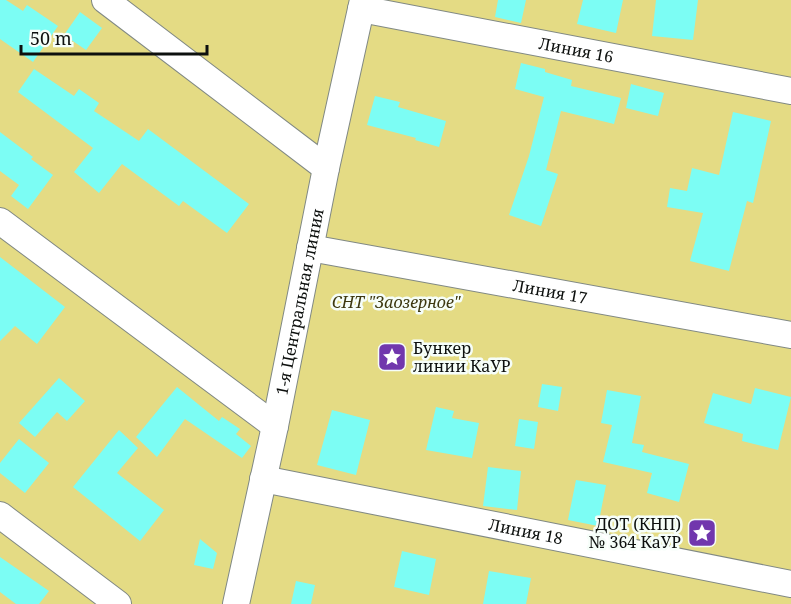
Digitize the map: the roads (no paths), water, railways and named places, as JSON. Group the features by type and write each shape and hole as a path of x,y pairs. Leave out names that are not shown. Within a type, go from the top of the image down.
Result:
{"street":[{"path":"105,0 326,168"},
{"name":"1-я Центральная линия","path":"236,604 362,4"},
{"name":"Линия 16","path":"362,4 791,91"},
{"path":"0,221 275,426"},
{"name":"Линия 17","path":"310,248 791,335"},
{"name":"Линия 18","path":"263,479 791,584"},
{"path":"0,515 118,604"}],"place":[{"name":"Бункер линии КаУР","path":"392,357"},
{"name":"ДОТ (КНП) № 364 КаУР","path":"702,533"}],"park label":[{"name":"СНТ \"Заозерное\"","path":"396,302"}]}
